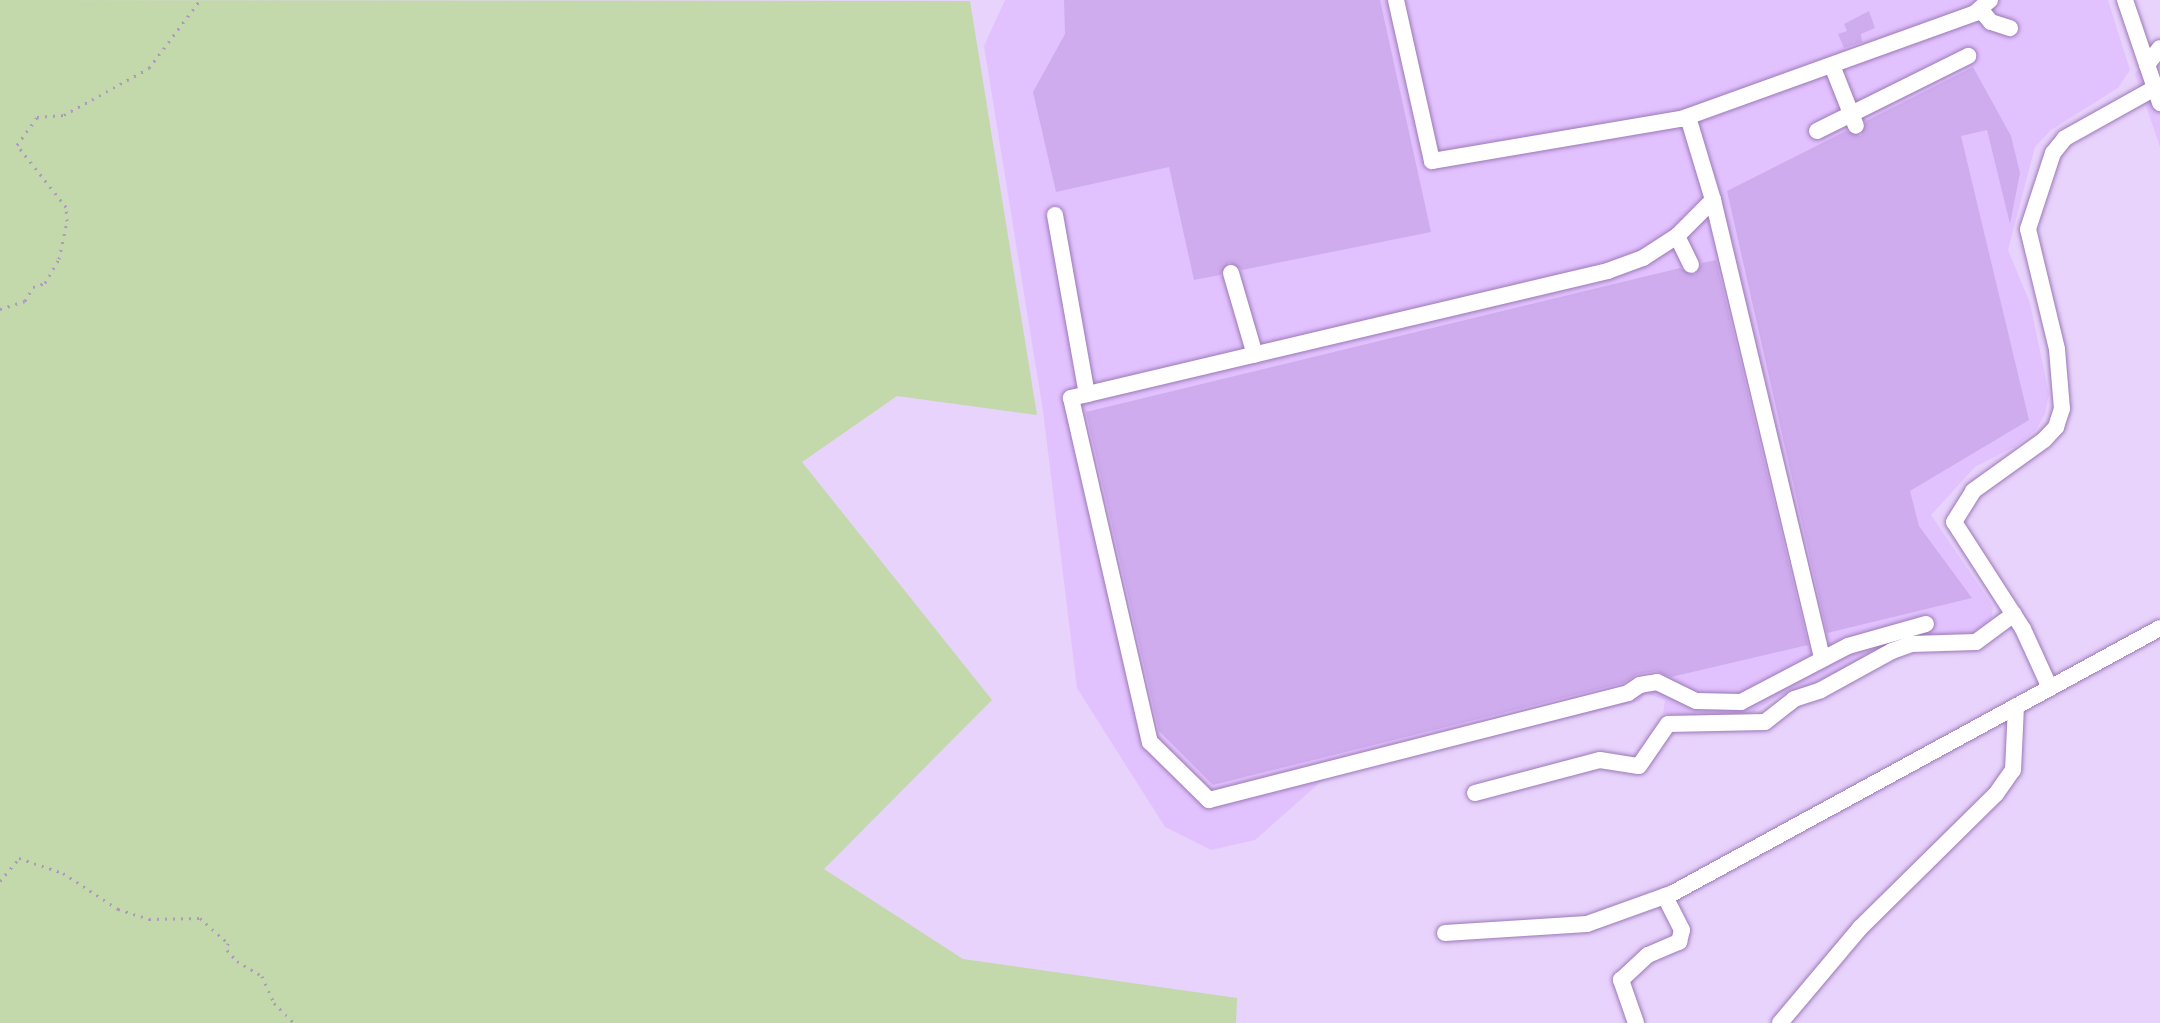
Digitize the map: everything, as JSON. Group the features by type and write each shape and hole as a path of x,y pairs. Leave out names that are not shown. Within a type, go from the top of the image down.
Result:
{"street":[{"path":"1396,0 1432,161 1688,117 1833,68 1985,4 1991,22 2010,28"},
{"path":"2050,688 2014,614 1954,522 1973,491 2050,434 2062,409 2057,349 2028,229 2053,153 2065,138 2158,96 2125,0"},
{"path":"2147,65 2160,48"},
{"path":"1817,131 1854,120 1968,56"},
{"path":"1833,68 1854,120"},
{"path":"1688,117 1713,200 1822,658"},
{"path":"1713,200 1677,236 1643,258 1608,271 1071,398 1150,742 1209,800 1628,693 1640,685 1657,682 1696,701 1741,702 1822,658 1926,624"},
{"path":"1055,215 1087,394"},
{"path":"1677,236 1691,265"},
{"path":"1231,273 1255,355"},
{"path":"1475,793 1600,760 1639,766 1668,724 1765,722 1794,699 1821,690 1892,651 1911,644 1976,642 2014,614"},
{"path":"1445,933 1587,924 1665,896 2160,628"},
{"path":"1780,1023 1860,928 1996,794 2013,770 2016,706"},
{"path":"1636,1023 1621,980 1648,955 1679,942 1682,930 1665,896"}],"path":[{"path":"0,309 25,301 33,287 45,283 59,259 67,221 66,207 17,145 37,117 64,115 149,68 200,0"},
{"path":"0,881 19,858 63,873 118,909 149,919 200,918 228,943 227,950 237,961 262,976 274,1003 294,1023"}],"shaded area":[{"path":"1005,0 2108,0 2130,70 2118,88 2051,130 2035,147 2008,250 2030,303 2049,394 2045,414 2036,430 2016,446 1975,467 1931,515 1993,606 1992,618 1975,633 1953,639 1905,638 1830,678 1777,697 1746,717 1663,714 1665,700 1645,693 1640,701 1325,778 1255,840 1211,850 1165,827 1077,688 1043,411 984,46"},
{"path":"2160,41 2160,147 2135,74"}],"green space":[{"path":"0,0 970,1 1037,415 897,396 802,462 992,700 824,869 963,959 1237,998 1236,1023 0,1023"}],"building":[{"path":"1064,0 1380,0 1431,232 1242,270 1229,262 1220,275 1194,280 1169,167 1056,192 1033,92 1065,34"},
{"path":"1869,11 1875,28 1861,34 1862,42 1844,48 1838,34 1847,31 1844,24"},
{"path":"1973,67 2011,136 2020,173 2010,224 1987,130 1961,136 2029,420 1910,491 1919,526 1972,598 1827,633 1727,191 1846,131 1861,136 1866,121"},
{"path":"1716,260 1808,645 1671,677 1656,671 1638,674 1623,683 1213,785 1159,731 1086,412 1680,268 1695,275 1702,263"}]}
